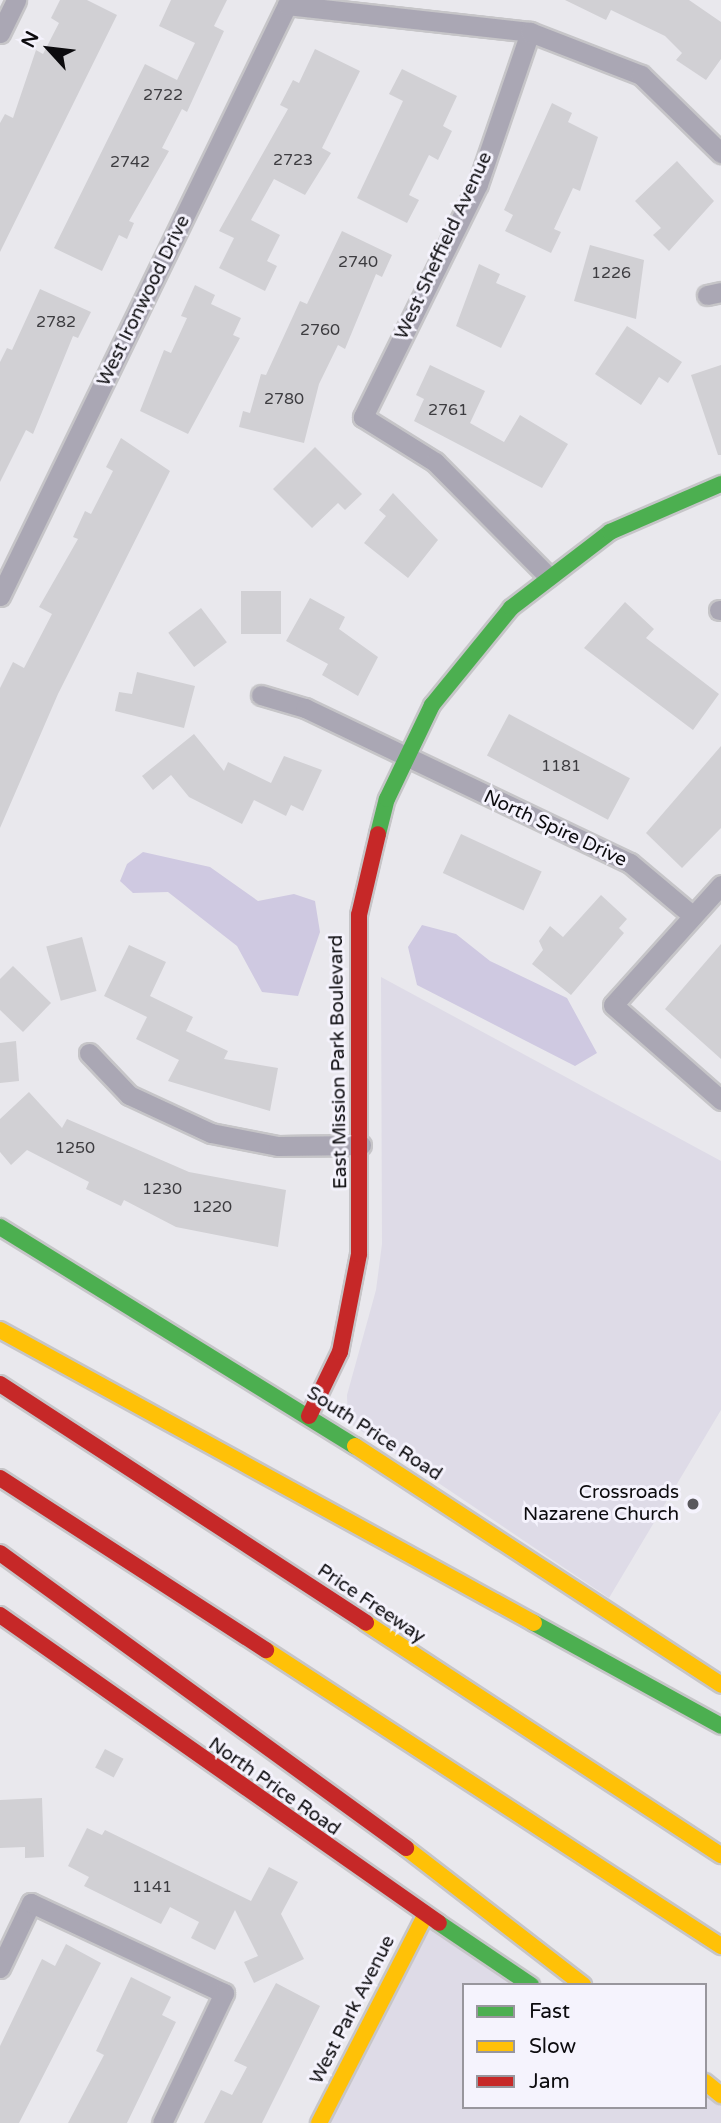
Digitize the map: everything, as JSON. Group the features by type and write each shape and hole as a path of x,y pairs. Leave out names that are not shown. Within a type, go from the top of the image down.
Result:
{"main road":[{"name":"East Mission Park Boulevard","path":"309,1416 335,1368 350,1309 359,1254 359,915 387,799 405,760 456,671 548,576 629,521 721,484"},
{"name":"South Price Road","path":"0,1227 309,1416 721,1685"},
{"path":"0,1330 721,1726"},
{"name":"Price Freeway","path":"0,1384 721,1855"},
{"path":"0,1478 721,1946"},
{"path":"0,1553 428,1864 580,1983"},
{"name":"North Price Road","path":"0,1615 425,1916 528,1983"},
{"name":"West Park Avenue","path":"319,2123 425,1916"},
{"path":"707,2084 721,2095"}],"street":[{"path":"0,33 16,0"},
{"name":"West Ironwood Drive","path":"0,596 287,5 530,32"},
{"path":"530,32 641,75 721,153"},
{"name":"West Sheffield Avenue","path":"530,32 478,184 363,417 435,462 548,576"},
{"name":"North Spire Drive","path":"261,695 305,708 405,760 630,863 693,916"},
{"path":"721,884 613,1005 721,1100"},
{"path":"89,1053 129,1095 211,1132 278,1146 361,1145"},
{"path":"0,1968 31,1903 224,1993 162,2123"}],"shaded area":[{"path":"143,852 210,867 258,901 294,894 315,901 320,932 298,996 262,992 237,946 168,892 133,893 120,881 127,864"},
{"path":"422,925 456,934 490,961 567,998 597,1053 575,1066 417,985 408,947"},
{"path":"381,977 721,1161 721,1410 609,1598 348,1422 347,1395 376,1290 382,1244"},
{"path":"425,1916 528,1983 462,1983 462,2109 707,2109 707,2093 721,2101 721,2123 319,2123"}],"building":[{"path":"60,0 87,0 117,15 0,252 0,123 5,114 13,118 36,50 43,54 59,23 51,18"},
{"path":"171,0 227,0 214,26 224,31 187,112 182,109 162,148 169,151 129,221 134,223 127,239 119,235 102,271 54,248 145,64 177,80 195,43 159,26"},
{"path":"565,0 689,0 721,22 721,59 706,80 676,60 682,53 665,36 611,10 606,20"},
{"path":"315,49 360,71 322,148 331,153 305,195 274,179 251,220 280,235 267,261 277,266 265,291 219,268 234,238 219,231 288,109 280,105 293,80 299,83"},
{"path":"402,69 457,96 443,126 452,131 438,160 429,155 409,195 419,200 407,223 357,198 403,101 389,94"},
{"path":"552,103 572,113 568,122 598,137 580,191 573,188 554,229 561,232 551,253 505,231 513,215 504,210"},
{"path":"677,161 714,201 669,251 653,235 661,228 635,201"},
{"path":"342,231 392,255 382,277 376,274 345,349 338,345 319,384 304,443 239,427 243,411 250,413 261,374 266,375 300,301 307,304"},
{"path":"590,245 644,260 636,319 574,301"},
{"path":"479,264 500,274 496,283 526,296 501,348 456,326"},
{"path":"195,285 215,295 211,304 241,318 233,335 240,338 188,434 140,411 164,350 171,353 187,318 181,316"},
{"path":"40,289 91,312 78,338 73,336 33,434 26,430 0,482 0,362 7,348 12,350"},
{"path":"627,326 682,362 668,383 659,377 641,405 595,374"},
{"path":"430,365 485,391 470,423 504,442 520,415 568,444 542,488 414,421 424,399 416,395"},
{"path":"721,365 721,455 718,455 691,375"},
{"path":"121,438 170,471 58,694 0,828 0,688 13,662 24,668 52,614 39,607 78,539 73,537 85,511 91,514 113,471 106,467"},
{"path":"315,447 362,494 345,510 338,503 312,528 273,489"},
{"path":"393,493 438,540 408,578 364,543 386,516 379,510"},
{"path":"241,591 281,591 281,634 241,634"},
{"path":"310,598 345,617 339,629 378,657 358,696 322,675 328,664 286,641"},
{"path":"625,602 654,629 646,638 719,694 693,730 584,648"},
{"path":"201,608 227,642 194,667 168,633"},
{"path":"137,672 195,686 184,728 115,711 119,692 132,694"},
{"path":"509,714 630,778 608,820 487,755"},
{"path":"194,734 224,771 228,762 271,783 284,756 322,770 303,811 291,805 286,816 254,800 242,824 189,797 171,775 153,790 142,776"},
{"path":"721,746 721,828 682,868 646,833"},
{"path":"461,834 542,872 523,911 443,873"},
{"path":"601,895 627,919 619,928 624,933 571,995 532,964 543,950 539,941 550,926 563,937"},
{"path":"82,937 96,991 61,1001 46,947"},
{"path":"721,944 721,1059 665,1009"},
{"path":"129,945 166,962 150,996 193,1017 186,1031 228,1051 224,1059 278,1068 270,1111 168,1081 179,1060 136,1039 147,1017 104,996"},
{"path":"13,966 51,1003 23,1032 0,1010 0,979"},
{"path":"16,1041 19,1081 0,1083 0,1043"},
{"path":"29,1092 62,1128 67,1119 189,1172 286,1190 278,1247 176,1227 124,1200 121,1206 86,1189 89,1182 27,1150 11,1165 0,1152 0,1119"},
{"path":"105,1749 124,1759 114,1777 95,1768"},
{"path":"42,1798 44,1857 25,1858 25,1847 0,1848 0,1800"},
{"path":"87,1828 102,1835 105,1830 251,1901 269,1867 298,1882 281,1914 304,1959 254,1983 244,1962 258,1956 235,1910 215,1950 191,1938 199,1922 170,1907 161,1924 84,1886 89,1877 68,1866"},
{"path":"66,1944 101,1963 19,2123 0,2123 0,2046 42,1959 55,1966"},
{"path":"131,1977 171,1997 162,2015 176,2022 127,2123 68,2123 104,2055 96,2051"},
{"path":"276,1983 320,2006 262,2123 204,2123 221,2090 232,2095 247,2067 234,2061"}],"traffic: fast":[{"path":"378,834 387,799 432,705 511,608 610,532 721,484"},
{"path":"0,1227 355,1446"},
{"path":"534,1623 721,1726"},
{"path":"439,1923 528,1983"}],"traffic: slow":[{"path":"0,1330 534,1623"},
{"path":"355,1446 721,1685"},
{"path":"366,1623 721,1855"},
{"path":"266,1650 721,1946"},
{"path":"406,1848 580,1983"},
{"path":"319,2123 425,1916"},
{"path":"707,2084 721,2095"}],"traffic: jam":[{"path":"309,1416 340,1352 359,1254 359,915 378,834"},
{"path":"0,1384 366,1623"},
{"path":"0,1478 266,1650"},
{"path":"0,1553 406,1848"},
{"path":"0,1615 439,1923"}],"place":[{"name":"Crossroads Nazarene Church","path":"693,1504"}]}
